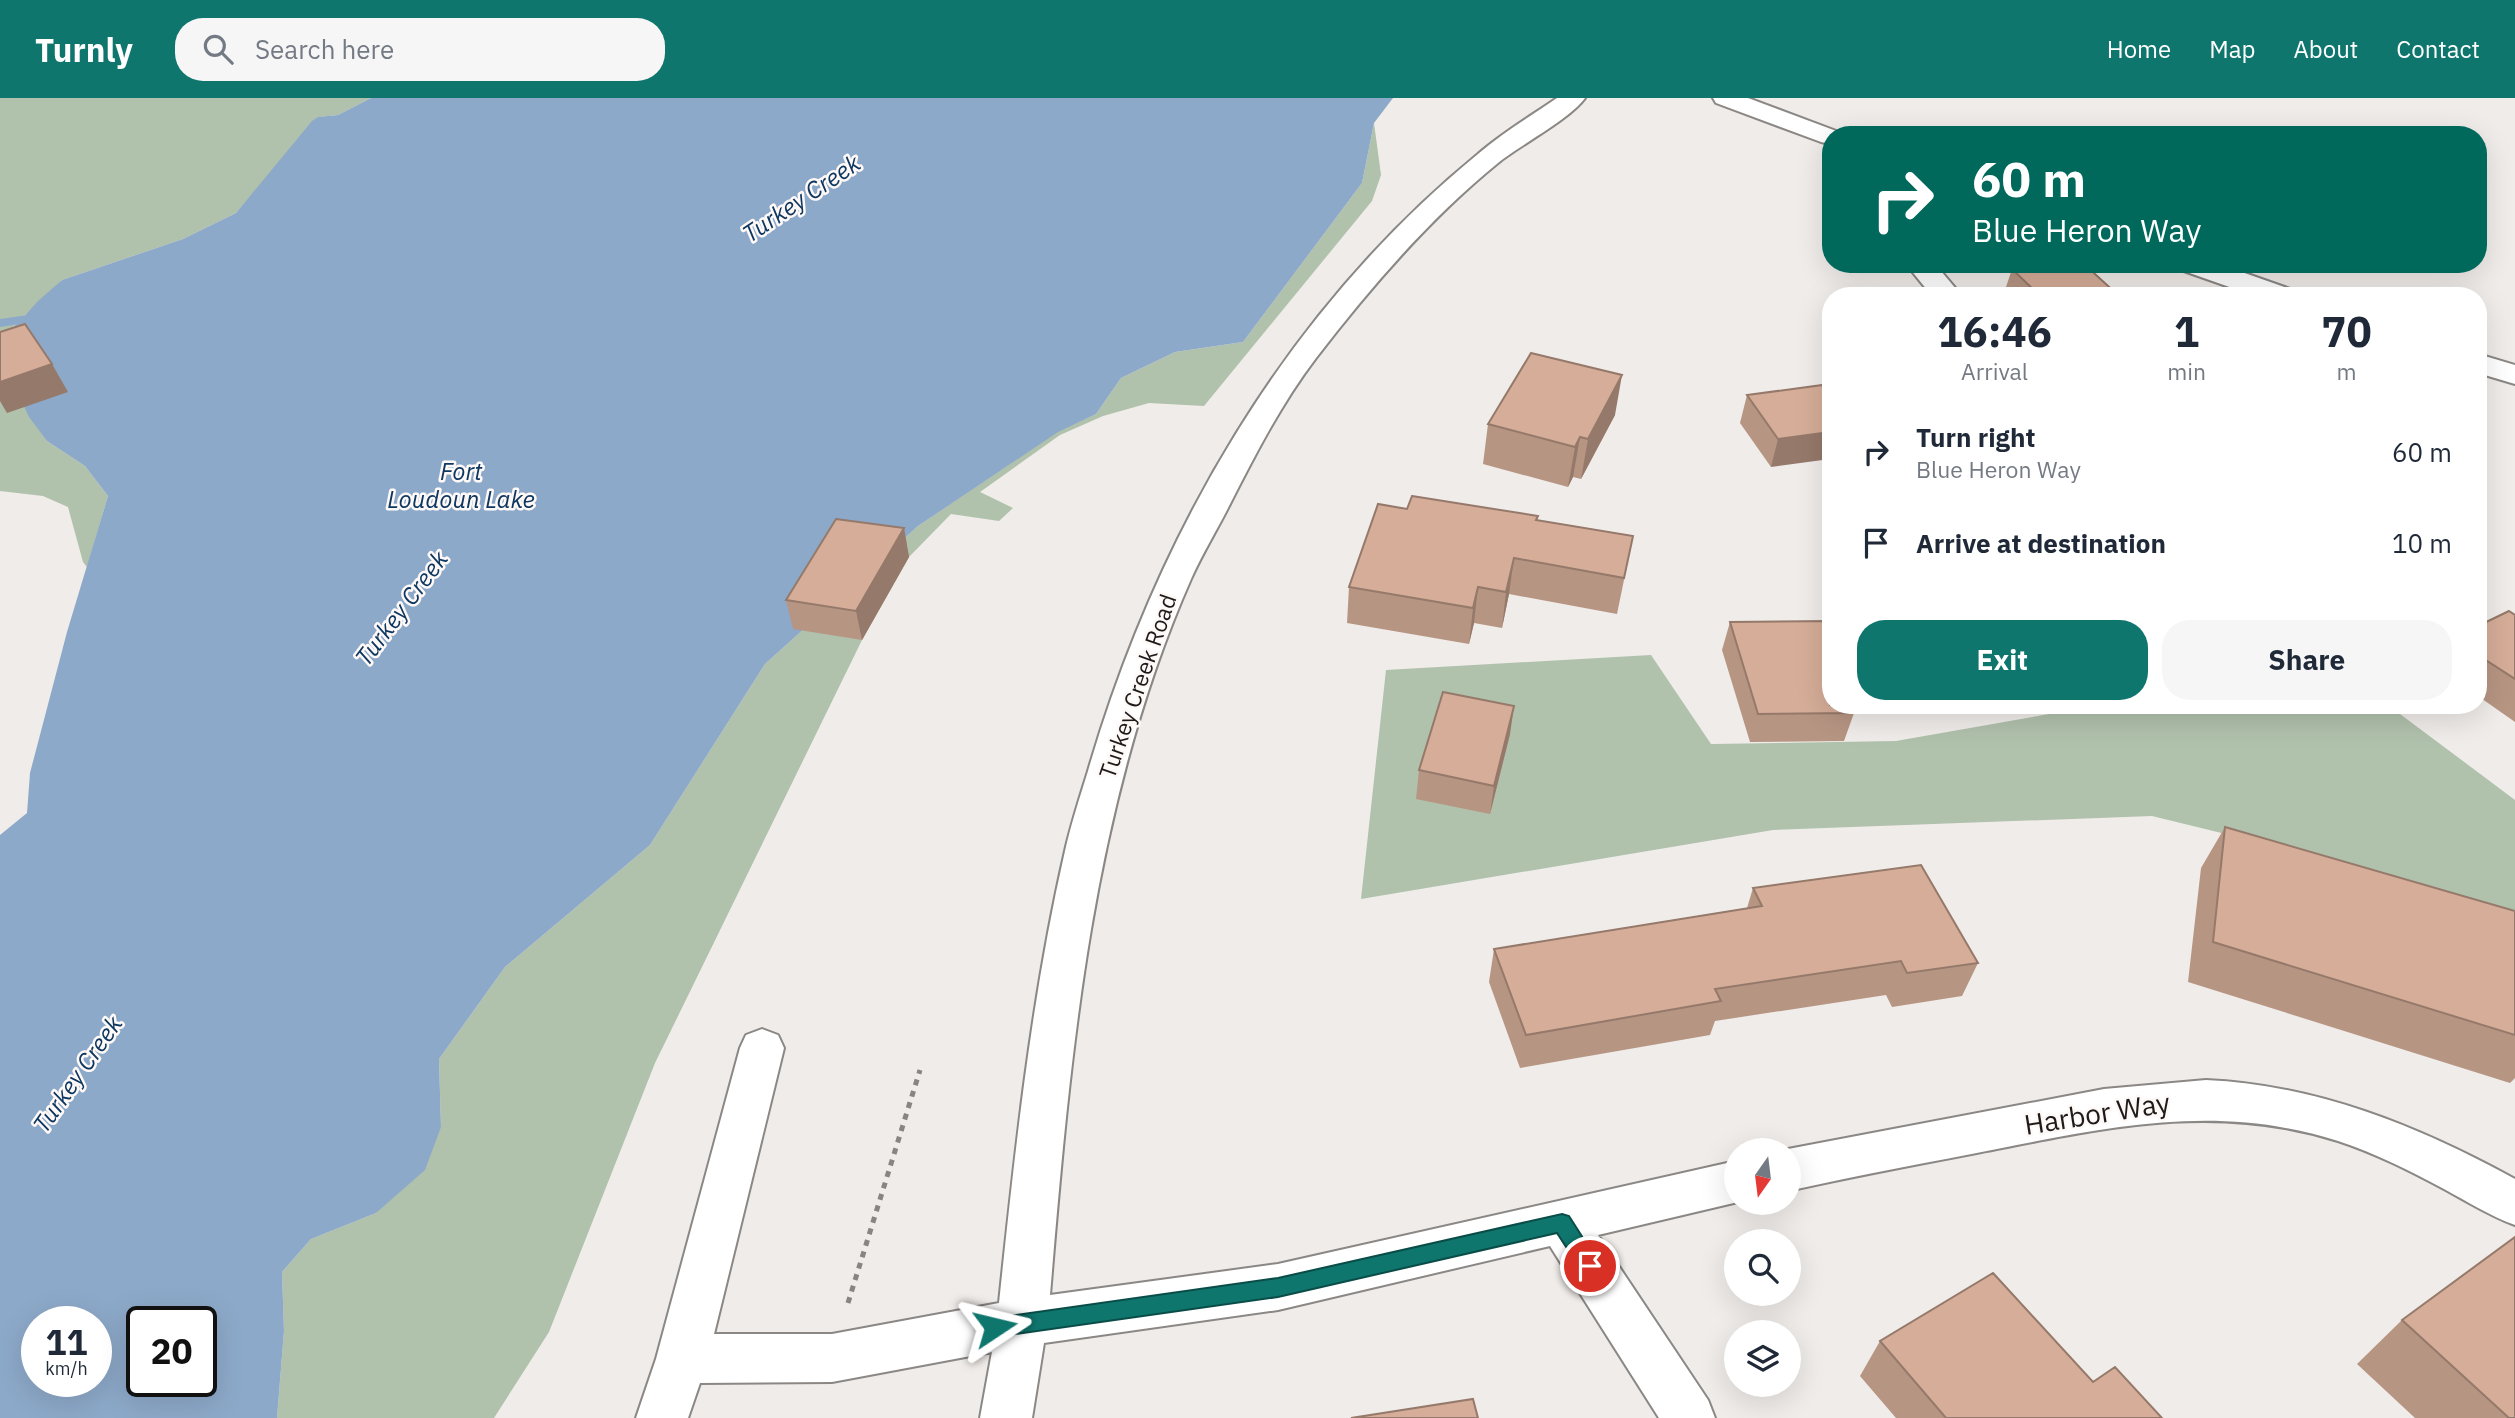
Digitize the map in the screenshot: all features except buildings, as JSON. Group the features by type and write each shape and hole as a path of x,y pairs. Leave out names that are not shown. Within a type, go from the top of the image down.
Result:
{"street":[{"name":"Turkey Creek Road","path":"1006,1418 1022,1322 1045,1081 1085,849 1127,701 1174,579 1250,434 1302,356 1371,272 1488,158 1573,98"},
{"path":"1725,98 1820,133"},
{"path":"1928,273 1940,287"},
{"path":"2217,273 2257,287"},
{"path":"2487,366 2515,375"},
{"path":"662,1418 682,1359 762,1048"},
{"name":"Harbor Way","path":"1801,1168 2147,1101 2212,1100 2275,1106 2338,1121 2401,1144 2515,1204"},
{"path":"682,1359 832,1358 1022,1322 1278,1287 1724,1185"},
{"path":"1562,1223 1689,1418"}],"path":[{"path":"832,1358 920,1070"}],"green space":[{"path":"0,98 371,98 338,115 319,117 236,213 183,239 62,280 0,339"},
{"path":"1374,123 1381,175 1372,201 1204,406 1149,403 1103,416 1060,435 980,492 1013,508 999,521 951,514 909,557 862,640 655,1063 549,1332 494,1418 277,1418 284,1331 282,1272 311,1239 376,1213 441,1127 439,1059 505,967 650,845 765,664 918,526 1058,431 1096,414 1121,378 1175,352 1243,342 1362,183"},
{"path":"0,355 47,441 85,466 108,496 87,567 83,562 68,507 43,496 0,491"},
{"path":"1651,655 1711,744 1896,741 2049,714 2400,714 2515,800 2515,938 2365,868 2152,816 1773,830 1361,899 1386,670"}],"water":[{"name":"Fort Loudoun Lake","path":"371,98 1393,98 1374,123 1362,183 1243,342 1175,352 1121,378 1096,414 1058,432 918,526 765,664 650,845 505,967 439,1059 441,1127 425,1170 376,1213 311,1239 282,1272 284,1331 277,1418 0,1418 0,835 27,813 30,773 67,632 108,496 85,466 47,441 29,417 0,355 2,335 62,280 183,239 236,213 318,117 338,115"}],"waterway":[{"path":"0,323 43,317"}],"route":[{"path":"995,1327 1278,1287 1562,1223 1590,1266"}],"water label":[{"name":"Turkey Creek","path":"801,198"},
{"name":"Turkey Creek","path":"401,608"},
{"name":"Turkey Creek","path":"77,1074"}]}
